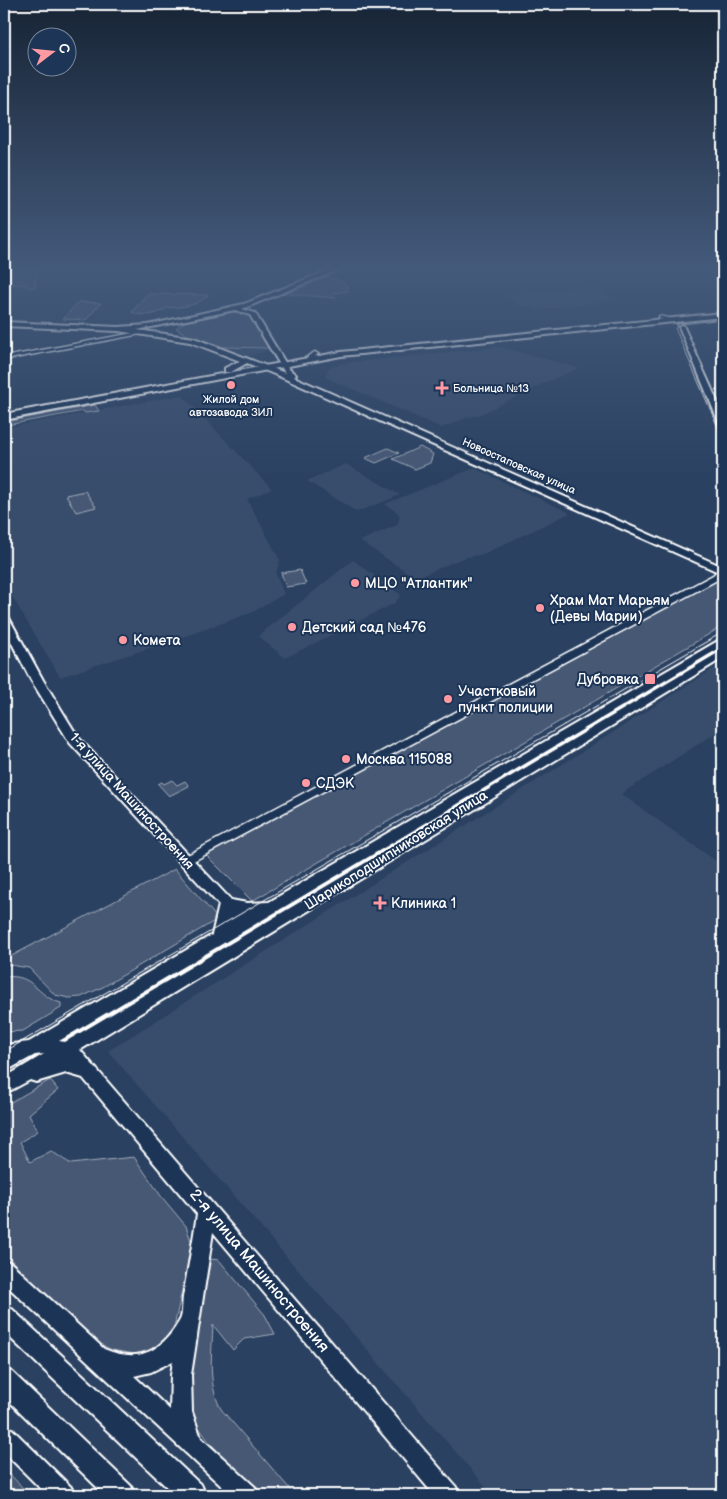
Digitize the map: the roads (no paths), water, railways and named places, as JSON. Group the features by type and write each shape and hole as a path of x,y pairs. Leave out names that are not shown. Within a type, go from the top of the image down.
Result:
{"main road":[{"name":"Новоостаповская улица","path":"180,338 256,364 304,384 722,571"},
{"name":"Новоостаповская улица","path":"269,338 289,373 304,384"},
{"path":"4,412 256,364 486,338"},
{"path":"689,338 723,422"},
{"path":"228,370 243,364 244,360"},
{"path":"4,418 266,368 283,362"},
{"name":"1-я улица Машиностроения","path":"4,618 37,680 74,740 244,923"},
{"name":"Шарикоподшипниковская улица","path":"4,1065 723,641"},
{"name":"Шарикоподшипниковская улица","path":"4,1087 282,921 400,846 723,653"},
{"path":"218,938 222,931 226,904 247,909 276,903"},
{"path":"231,951 240,938 244,923 256,926 282,921"},
{"path":"4,1052 52,1046 69,1049 73,1034 86,1016"},
{"name":"2-я улица Машиностроения","path":"69,1049 448,1495"},
{"path":"4,1087 66,1066 86,1071"},
{"path":"200,1449 184,1425 181,1412 181,1375 207,1210"},
{"path":"4,1270 200,1449 247,1495"},
{"path":"92,1351 109,1361 121,1364 132,1365 156,1360 167,1354 176,1344 184,1332 190,1310"},
{"path":"4,1318 194,1495"},
{"path":"4,1380 122,1495"},
{"path":"4,1437 63,1495"}],"street":[{"path":"4,359 103,338"},
{"path":"185,860 526,680 716,577 722,571"}],"tram line":[{"path":"679,338 723,439"},
{"path":"4,1052 723,632"}],"place":[{"name":"Жилой дом автозавода ЗИЛ","path":"231,385"},
{"name":"Больница №13","path":"442,388"},
{"name":"МЦО \"Атлантик\"","path":"355,583"},
{"name":"Храм Мат Марьям (Девы Марии)","path":"540,608"},
{"name":"Детский сад №476","path":"292,627"},
{"name":"Комета","path":"123,640"},
{"name":"Дубровка","path":"650,679"},
{"name":"Участковый пункт полиции","path":"448,699"},
{"name":"Москва 115088","path":"346,759"},
{"name":"СДЭК","path":"306,783"},
{"name":"Клиника 1","path":"380,903"}]}
